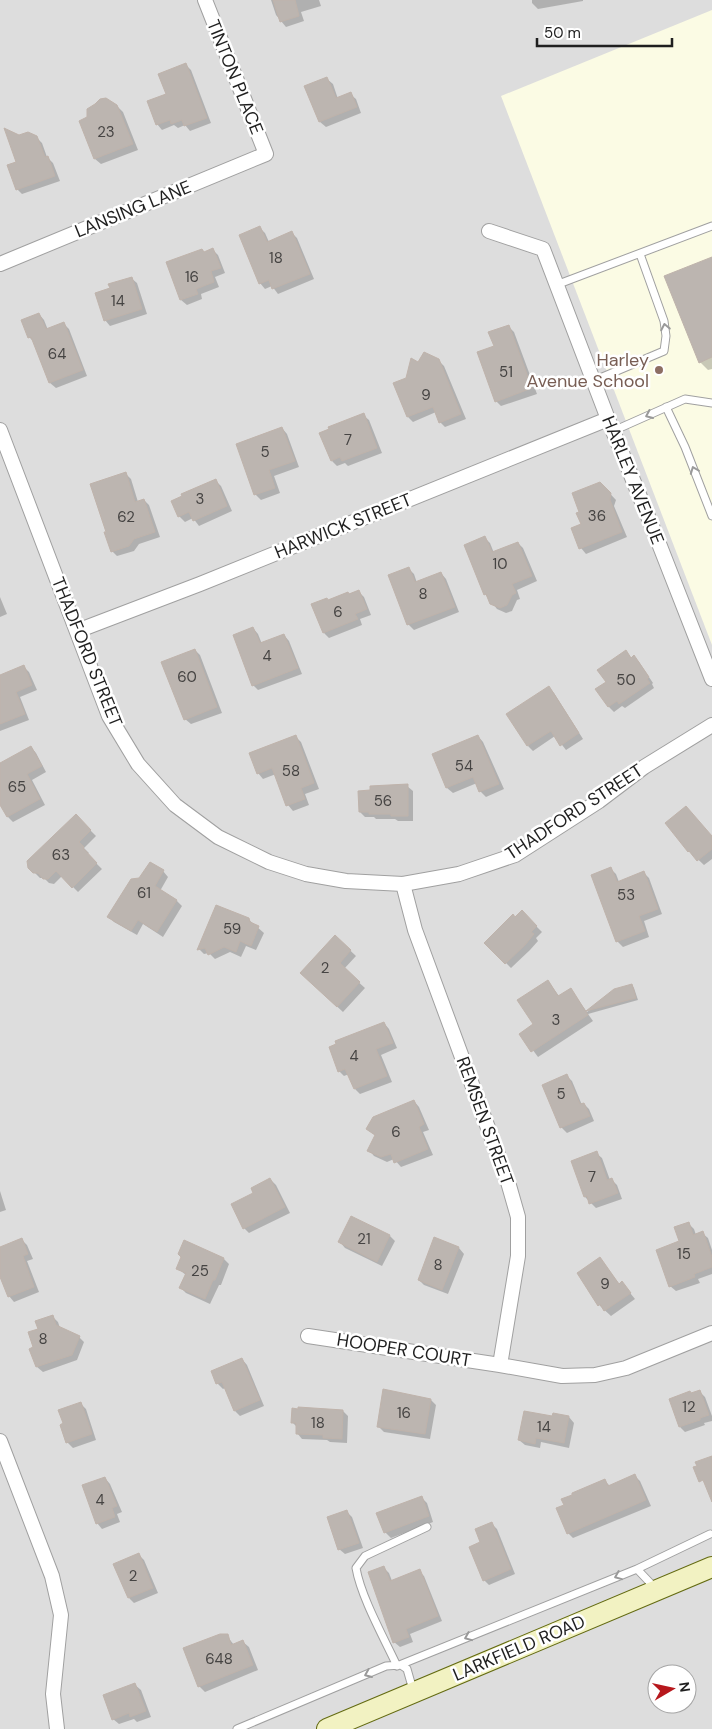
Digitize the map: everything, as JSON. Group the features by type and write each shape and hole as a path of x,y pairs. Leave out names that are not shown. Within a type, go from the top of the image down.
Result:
{"main road":[{"name":"LARKFIELD ROAD","path":"327,1729 712,1567"}],"street":[{"name":"TINTON PLACE","path":"204,0 266,154"},
{"name":"LANSING LANE","path":"0,264 266,154"},
{"name":"HARLEY AVENUE","path":"489,231 542,249 610,425 712,678"},
{"name":"HARWICK STREET","path":"77,631 610,425"},
{"name":"THADFORD STREET","path":"0,430 109,716 138,764 175,805 218,837 269,862 306,874 346,882 403,884 458,874 515,854 599,801 644,767 712,725"},
{"name":"REMSEN STREET","path":"403,884 415,930 508,1182 518,1217 518,1256 500,1365"},
{"name":"HOOPER COURT","path":"308,1336 562,1376 595,1375 626,1368 712,1333"},
{"path":"0,1440 52,1576 61,1615 53,1694 58,1729"}],"lane":[{"path":"556,285 712,226"},
{"path":"593,380 664,351 666,336 664,321 640,254"},
{"path":"610,425 685,400 712,403"},
{"path":"666,407 685,446 712,516"},
{"path":"397,1666 358,1578 356,1568 365,1556 427,1527"},
{"path":"397,1666 637,1569 710,1534"},
{"path":"637,1569 657,1590"},
{"path":"236,1729 386,1666 401,1665 407,1669 414,1693"}],"shaded area":[{"path":"0,0 712,0 712,1729 0,1729"},
{"name":"Harley Avenue School","path":"712,10 712,645 501,96"}],"building":[{"path":"273,0 295,0 299,16 280,22"},
{"path":"186,63 207,118 184,126 182,120 171,124 170,120 156,125 147,101 166,94 158,74"},
{"path":"327,77 336,98 351,92 357,107 319,122 304,86"},
{"path":"106,98 117,105 133,144 94,159 79,121 87,117 87,109 100,99"},
{"path":"4,128 19,135 28,132 37,136 45,157 48,156 55,176 16,190 7,165 16,162"},
{"path":"260,226 267,242 292,231 310,274 272,289 269,280 259,284 239,235"},
{"path":"213,248 221,268 211,271 214,282 196,289 198,294 180,300 166,262 202,249 204,252"},
{"path":"712,257 712,357 699,363 664,276"},
{"path":"132,277 142,309 104,321 95,293 110,288 108,284"},
{"path":"39,313 46,329 64,322 83,370 49,383 31,337 28,338 21,320"},
{"path":"509,325 532,388 495,402 477,352 494,346 488,332"},
{"path":"424,352 439,359 461,414 439,423 433,407 407,417 393,383 406,378 411,358 418,362"},
{"path":"364,413 377,448 342,461 340,457 331,461 319,433 329,429 328,427"},
{"path":"282,427 295,461 269,470 275,488 254,495 236,444"},
{"path":"126,472 135,502 144,499 155,532 134,539 129,546 111,552 90,484"},
{"path":"216,479 227,506 193,521 189,512 178,517 171,501 182,496 181,494"},
{"path":"600,482 611,493 610,500 622,532 579,549 571,528 581,524 576,513 579,512 572,493"},
{"path":"485,536 492,552 518,542 532,576 512,584 516,593 512,595 507,605 500,608 490,604 486,594 484,595 464,545"},
{"path":"409,567 415,582 441,572 455,607 407,625 388,575"},
{"path":"359,590 367,609 355,614 358,619 323,633 311,604"},
{"path":"253,627 260,643 284,634 298,668 252,686 233,635"},
{"path":"195,649 217,707 184,720 161,662"},
{"path":"626,650 631,658 634,655 649,677 647,679 650,683 619,704 617,701 608,707 595,689 606,682 597,670"},
{"path":"24,665 32,685 16,692 25,714 0,724 0,675"},
{"path":"549,686 579,733 560,746 551,731 527,746 506,714"},
{"path":"296,735 314,783 301,788 305,799 286,806 272,768 257,774 249,753"},
{"path":"478,735 499,784 479,792 473,777 446,788 432,754"},
{"path":"31,746 42,766 27,774 40,799 7,817 0,805 0,763"},
{"path":"408,784 408,816 359,812 358,791 370,790 370,786"},
{"path":"686,806 712,836 712,849 697,861 665,823"},
{"path":"76,814 91,830 79,842 97,863 72,888 56,871 48,879 43,879 38,873 33,873 28,868 27,861"},
{"path":"150,862 164,870 155,886 177,900 157,932 138,920 131,931 107,917 131,879 139,878"},
{"path":"611,867 617,882 644,871 658,909 639,916 645,931 616,942 591,875"},
{"path":"216,905 249,918 250,922 259,926 251,946 240,941 236,952 224,947 208,955 205,948 197,950"},
{"path":"522,910 537,926 531,932 534,934 525,945 505,964 484,943 513,914 515,917"},
{"path":"335,935 351,950 340,963 360,982 337,1007 300,973"},
{"path":"548,980 558,996 571,988 588,1015 531,1052 519,1034 533,1024 517,1000"},
{"path":"632,984 636,998 586,1011 614,989"},
{"path":"384,1022 393,1043 376,1049 387,1076 354,1089 345,1069 338,1072 329,1047 336,1044 335,1041"},
{"path":"567,1074 580,1104 584,1103 590,1116 560,1128 542,1085"},
{"path":"414,1100 424,1124 419,1127 428,1149 394,1163 391,1154 381,1157 367,1151 375,1135 366,1129 373,1117"},
{"path":"597,1151 607,1180 612,1178 618,1193 589,1204 587,1196 584,1197 571,1161"},
{"path":"270,1178 285,1207 243,1229 231,1204 253,1193 251,1188"},
{"path":"351,1216 390,1235 377,1262 338,1242"},
{"path":"689,1222 693,1235 703,1231 712,1257 712,1267 694,1274 695,1277 669,1287 656,1250 679,1241 674,1227"},
{"path":"434,1237 459,1247 442,1290 418,1280"},
{"path":"22,1238 28,1254 23,1256 34,1287 8,1297 0,1277 0,1247"},
{"path":"184,1240 224,1258 205,1299 179,1288 186,1273 176,1269 181,1257 178,1254"},
{"path":"600,1257 619,1284 622,1281 631,1293 604,1311 600,1304 598,1306 577,1273"},
{"path":"53,1315 56,1325 80,1336 72,1355 36,1367 29,1349 33,1347 28,1332 38,1329 35,1321"},
{"path":"242,1358 260,1400 234,1411 222,1382 216,1384 211,1371"},
{"path":"383,1389 431,1399 425,1434 377,1427"},
{"path":"700,1390 709,1415 679,1427 669,1399 690,1391 691,1393"},
{"path":"81,1402 92,1434 66,1443 60,1425 63,1423 58,1410"},
{"path":"298,1407 343,1410 342,1439 323,1438 323,1435 296,1434 296,1423 291,1423 292,1408 298,1409"},
{"path":"524,1411 552,1416 553,1413 569,1416 564,1443 536,1438 535,1444 518,1440"},
{"path":"712,1456 712,1502 703,1480 699,1482 693,1467 697,1466 695,1462"},
{"path":"635,1474 646,1500 567,1534 556,1508 564,1505 561,1499 605,1479 608,1486"},
{"path":"105,1477 117,1506 112,1508 115,1517 96,1524 82,1485"},
{"path":"422,1496 429,1516 384,1533 376,1513"},
{"path":"347,1510 359,1543 338,1550 327,1517"},
{"path":"492,1522 511,1569 483,1581 469,1547 480,1542 475,1529"},
{"path":"139,1553 153,1588 128,1598 113,1564"},
{"path":"384,1566 390,1581 420,1569 438,1616 406,1629 409,1637 393,1643 368,1572"},
{"path":"220,1634 228,1634 231,1645 243,1640 253,1665 198,1687 183,1648"},
{"path":"135,1683 146,1711 130,1717 129,1713 112,1720 103,1695"}],"place":[{"name":"Harley Avenue School","path":"659,370"}]}
